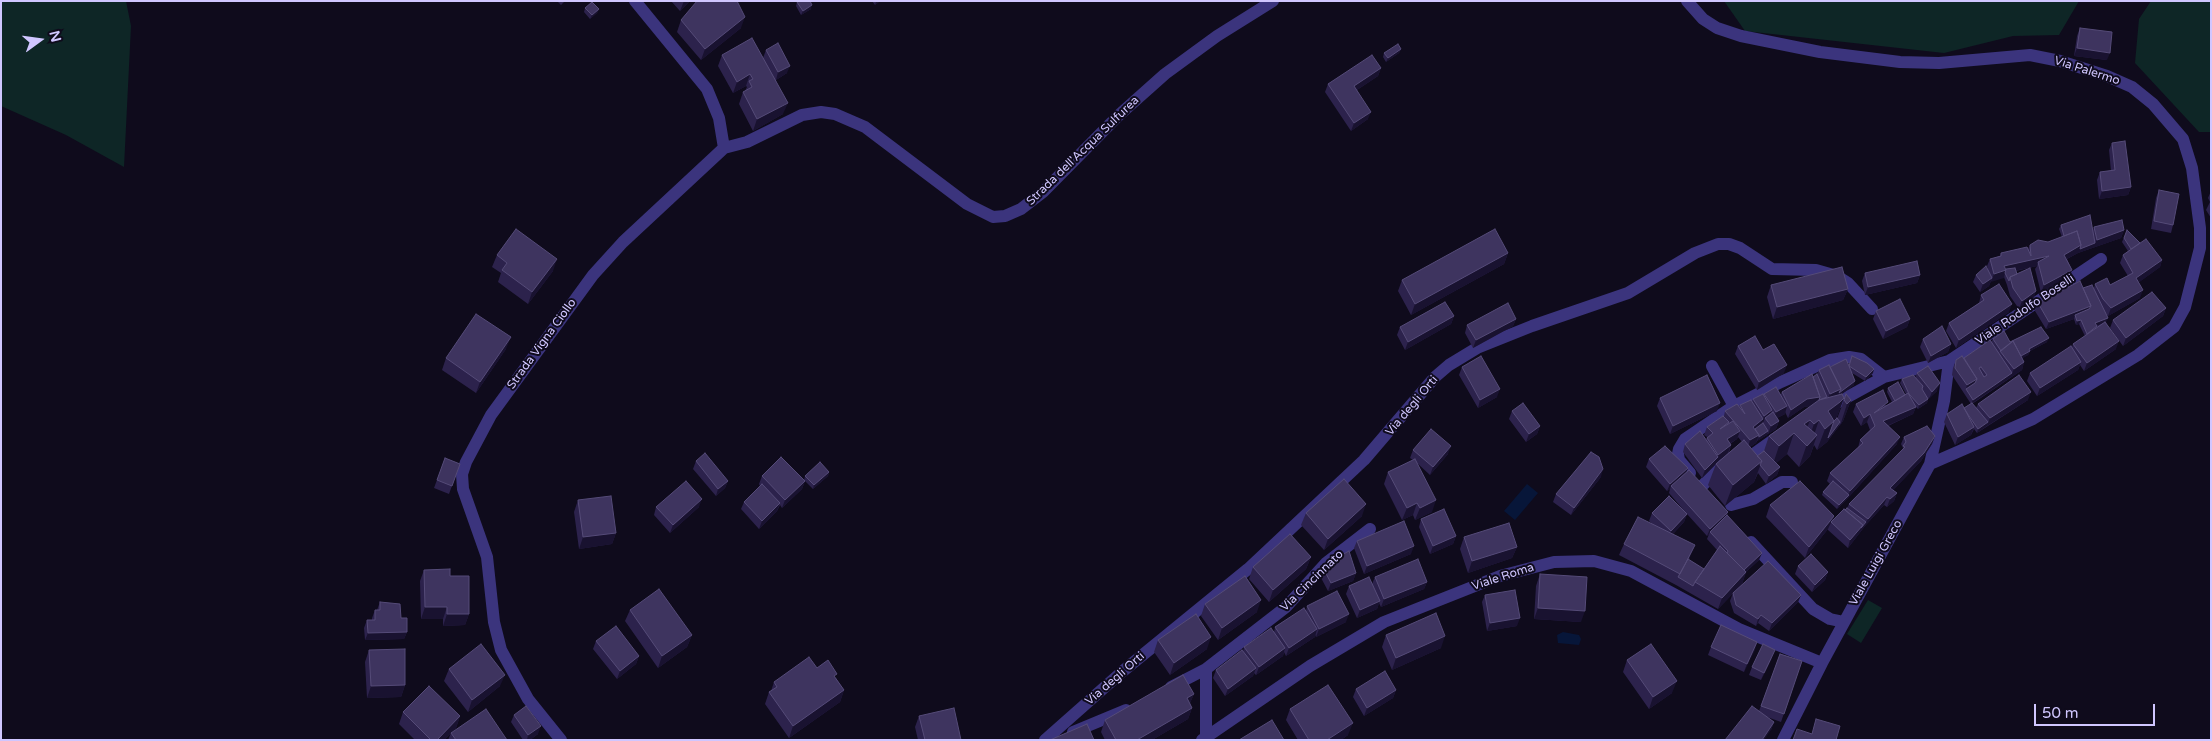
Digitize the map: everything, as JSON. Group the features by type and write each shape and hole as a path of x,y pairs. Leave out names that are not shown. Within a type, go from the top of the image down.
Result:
{"street":[{"path":"635,1 707,89 719,118 724,148"},
{"name":"Strada dell'Acqua Sulfurea","path":"724,148 746,142 802,115 821,112 835,114 865,128 967,204 994,216 1005,216 1021,209 1043,192 1119,115 1165,74 1217,36 1273,1"},
{"name":"Via Palermo","path":"1687,1 1704,19 1717,28 1741,36 1820,52 1900,62 1939,63 2030,54 2060,61 2107,76 2132,87 2158,109 2183,139 2192,168 2200,228 2200,248 2185,307 2174,327 2138,355 2034,419 1930,464"},
{"name":"Strada Vigna Ciollo","path":"561,740 528,699 501,650 494,622 487,557 463,489 464,468 491,414 599,269 628,237 724,148"},
{"name":"Via degli Orti","path":"1045,740 1123,672 1248,569 1370,453 1436,377 1448,366 1477,348 1532,326 1628,293 1695,253 1711,246 1724,244 1740,248 1772,269 1816,270 1837,276 1848,283 1872,309"},
{"name":"Viale Rodolfo Boselli","path":"1822,410 1884,377 1949,360 2100,259"},
{"path":"1792,426 1751,456 1724,464 1704,491 1679,460 1679,449 1690,435 1734,406 1788,379 1842,357 1861,360 1884,377"},
{"name":"Viale Luigi Greco","path":"1783,740 1822,662 1930,464 1944,401 1949,360"},
{"path":"1712,366 1734,406"},
{"path":"1726,510 1753,500 1782,482 1792,482"},
{"name":"Via Cincinnato","path":"1159,694 1206,669 1286,607 1326,564 1370,529"},
{"path":"1739,529 1813,609 1830,619 1844,622"},
{"name":"Viale Roma","path":"1204,739 1321,658 1384,622 1500,576 1554,562 1594,561 1631,571 1739,629 1822,662"},
{"path":"1204,739 1206,669"},
{"path":"1052,740 1092,726 1135,706"}],"green space":[{"path":"1,1 126,1 131,26 124,167 66,135 1,106"},
{"path":"1724,1 2079,1 2059,35 2013,36 1944,53 1745,31"},
{"path":"2151,1 2211,1 2211,132 2199,132 2135,63 2139,19"},
{"path":"1868,600 1882,608 1861,643 1847,634"}],"water":[{"path":"1527,484 1538,493 1515,520 1504,511"},
{"path":"1563,632 1579,635 1581,639 1579,645 1558,643 1557,635"}],"building":[{"path":"697,1 737,1 745,17 705,49 681,20"},
{"path":"798,1 810,1 812,5 803,11"},
{"path":"592,2 599,9 592,15 585,8"},
{"path":"2080,28 2112,32 2110,53 2077,48"},
{"path":"752,38 788,103 757,119 743,92 752,87 749,81 753,79 750,74 737,82 722,55"},
{"path":"778,43 790,66 778,72 766,50"},
{"path":"1398,44 1401,49 1388,58 1384,53"},
{"path":"1372,55 1381,68 1354,86 1371,112 1354,123 1328,84"},
{"path":"2125,141 2131,187 2102,191 2100,172 2115,170 2112,143"},
{"path":"2159,190 2179,194 2173,225 2154,221"},
{"path":"2090,215 2095,243 2080,249 2081,245 2077,231 2064,236 2061,225"},
{"path":"2122,220 2124,230 2097,240 2094,227"},
{"path":"516,229 557,259 532,292 502,270 507,263 497,255"},
{"path":"1495,229 1508,253 1415,304 1402,280"},
{"path":"2127,230 2140,243 2131,249 2124,238"},
{"path":"2077,231 2081,245 2064,255 2072,270 2044,285 2038,262 2049,256 2004,266 2006,270 1994,274 1990,259 2001,256 2001,253 2027,247 2031,256 2030,245 2038,240 2048,242"},
{"path":"2146,239 2162,260 2136,278 2143,290 2111,308 2103,299 2095,284 2107,278 2110,285 2133,273 2123,255"},
{"path":"1917,261 1920,275 1868,287 1865,273"},
{"path":"1986,266 1992,278 1983,284 1976,275"},
{"path":"1842,267 1848,289 1777,307 1771,285"},
{"path":"2015,268 2017,274 2010,277 2009,281 2005,273 2006,269"},
{"path":"2030,268 2036,291 2022,301 2013,288 2010,277"},
{"path":"2080,281 2091,306 2049,322 2038,303"},
{"path":"1999,284 2012,304 1959,340 1949,323 1984,300 1981,295"},
{"path":"2092,285 2108,318 2095,323 2097,326 2087,334 2081,320 2077,321 2075,315 2089,309 2091,306 2083,288"},
{"path":"2152,292 2166,308 2126,338 2113,320"},
{"path":"1900,299 1910,319 1886,331 1876,311"},
{"path":"1445,302 1454,316 1408,342 1400,327"},
{"path":"1508,303 1516,319 1476,340 1467,325"},
{"path":"476,314 511,337 480,382 446,358"},
{"path":"2105,322 2119,341 2087,363 2073,344"},
{"path":"1942,326 1951,344 1931,356 1923,339"},
{"path":"2041,327 2049,338 2029,349 2030,351 2021,356 2013,341 2001,351 1993,339 2004,331 2010,342"},
{"path":"1755,336 1763,350 1774,344 1787,365 1759,382 1738,346"},
{"path":"1990,340 2012,373 1973,400 1966,389 1975,383 1977,379 1964,358","holes":["1981,367 1987,375 1984,377 1979,368"]},
{"path":"2013,341 2024,362 2014,369 2000,351"},
{"path":"2071,346 2081,362 2040,388 2030,373"},
{"path":"1481,356 1500,389 1480,400 1462,367"},
{"path":"1852,356 1867,363 1874,369 1866,377 1849,366"},
{"path":"1962,356 1977,379 1967,385 1955,368 1956,360"},
{"path":"1846,359 1855,381 1839,393 1841,389 1830,367"},
{"path":"1829,365 1841,389 1830,394 1819,370"},
{"path":"1928,366 1940,383 1932,392 1917,373"},
{"path":"1812,374 1820,397 1807,399 1791,410 1782,392"},
{"path":"1817,374 1827,397 1819,400 1820,397 1813,377"},
{"path":"1707,375 1720,403 1673,426 1660,398"},
{"path":"1913,375 1923,386 1922,389 1928,399 1919,405 1909,394 1902,379"},
{"path":"2019,375 2031,392 1990,418 1978,404"},
{"path":"1898,382 1905,395 1895,401 1888,388"},
{"path":"1776,387 1787,406 1776,412 1764,394"},
{"path":"1883,390 1888,402 1874,413 1908,393 1916,407 1883,421 1900,437 1850,491 1830,473 1863,443 1860,440 1875,426 1870,414 1864,418 1856,404"},
{"path":"1763,394 1772,410 1764,416 1753,399"},
{"path":"1842,394 1844,398 1828,411 1834,421 1825,429 1819,420 1814,424 1810,420 1804,424 1817,435 1807,446 1794,433 1779,446 1769,436 1819,400"},
{"path":"1846,394 1851,400 1847,404 1844,400"},
{"path":"1751,400 1763,419 1753,427 1759,435 1750,440 1725,411 1737,404 1745,414 1740,405"},
{"path":"1523,403 1540,426 1529,434 1512,411"},
{"path":"1972,403 1988,422 1978,429 1964,408"},
{"path":"1962,404 1974,427 1958,437 1947,414"},
{"path":"1773,412 1779,421 1771,426 1765,418"},
{"path":"1723,416 1729,422 1720,429 1733,421 1740,431 1727,439 1731,445 1718,455 1707,438 1713,433 1707,427"},
{"path":"1837,418 1840,422 1828,438 1834,421"},
{"path":"1763,423 1768,431 1759,437 1755,429"},
{"path":"1927,426 1935,436 1924,453 1890,488 1897,493 1890,499 1887,497 1868,519 1849,504 1905,447 1903,446 1906,442 1904,437"},
{"path":"1431,429 1451,446 1433,467 1413,450"},
{"path":"1700,431 1718,457 1705,470 1685,444"},
{"path":"1744,440 1762,461 1733,485 1716,464"},
{"path":"1665,446 1688,468 1670,484 1649,459"},
{"path":"1764,451 1780,467 1769,476 1760,465 1762,461 1757,456"},
{"path":"1591,452 1599,457 1603,469 1574,508 1556,494"},
{"path":"705,453 728,481 718,489 696,461"},
{"path":"781,457 805,481 785,500 762,476"},
{"path":"445,458 460,464 452,486 437,480"},
{"path":"1415,459 1436,500 1420,508 1417,503 1407,508 1388,472"},
{"path":"820,462 829,472 814,485 805,476"},
{"path":"1689,470 1728,512 1710,529 1671,486"},
{"path":"1344,479 1366,504 1328,539 1306,513"},
{"path":"686,481 702,499 673,525 656,507"},
{"path":"1800,481 1834,516 1809,547 1770,505"},
{"path":"1833,481 1849,495 1839,505 1823,492"},
{"path":"762,484 780,503 762,521 744,502"},
{"path":"611,496 616,533 583,537 578,500"},
{"path":"1669,496 1687,514 1671,531 1652,513"},
{"path":"1847,508 1866,522 1861,528 1863,525 1845,510"},
{"path":"1444,509 1456,536 1433,546 1421,519"},
{"path":"1844,509 1863,525 1850,540 1831,522"},
{"path":"1727,515 1762,553 1744,570 1710,532"},
{"path":"1638,517 1695,545 1680,574 1624,544"},
{"path":"1404,521 1414,546 1367,566 1357,541"},
{"path":"1509,523 1517,547 1472,561 1464,537"},
{"path":"1290,534 1311,557 1273,590 1253,567"},
{"path":"1720,546 1746,572 1722,598 1695,582"},
{"path":"1349,551 1356,573 1331,583 1322,566"},
{"path":"1811,554 1828,572 1815,585 1798,566"},
{"path":"1418,559 1427,582 1384,599 1375,577"},
{"path":"1688,559 1704,569 1693,586 1678,577"},
{"path":"1768,561 1801,595 1772,623 1761,615 1758,619 1736,605 1733,593"},
{"path":"450,569 450,576 469,576 469,614 447,614 447,607 425,607 424,570"},
{"path":"1540,574 1587,577 1585,611 1538,608"},
{"path":"1245,576 1261,600 1222,628 1205,604"},
{"path":"1369,577 1380,601 1360,610 1349,586"},
{"path":"659,589 692,635 662,656 630,610"},
{"path":"1515,590 1520,618 1490,623 1485,595"},
{"path":"1337,591 1349,614 1319,629 1307,606"},
{"path":"380,602 400,604 401,618 407,618 407,632 368,633 367,620 375,620 375,610 380,610"},
{"path":"1304,608 1317,629 1289,648 1275,627"},
{"path":"1436,613 1445,636 1396,658 1386,635"},
{"path":"1196,614 1211,637 1174,663 1158,640"},
{"path":"1721,625 1757,642 1747,664 1711,647"},
{"path":"616,626 639,656 620,671 596,641"},
{"path":"1271,628 1285,648 1259,667 1244,647"},
{"path":"481,644 505,675 472,700 449,669"},
{"path":"1651,644 1677,681 1653,697 1627,660"},
{"path":"1763,644 1775,650 1764,673 1752,667"},
{"path":"405,649 405,685 371,686 369,650"},
{"path":"1242,650 1256,668 1228,689 1216,670"},
{"path":"1780,654 1802,661 1784,714 1761,706"},
{"path":"809,657 817,668 828,660 837,674 834,676 844,690 793,726 769,692 777,687 774,682"},
{"path":"1385,671 1396,690 1367,708 1356,689"},
{"path":"1183,675 1194,694 1187,698 1192,708 1137,740 1116,740 1105,720"},
{"path":"1328,685 1353,723 1327,740 1309,740 1290,709"},
{"path":"429,686 460,716 437,740 431,740 403,712"},
{"path":"526,706 541,726 528,735 514,715"},
{"path":"1752,706 1774,722 1762,740 1725,740"},
{"path":"954,708 961,740 925,740 919,716"},
{"path":"486,709 507,740 456,740 451,733"},
{"path":"1816,719 1840,726 1836,740 1793,740 1797,729 1812,734"},
{"path":"1272,720 1284,740 1239,740"},
{"path":"1087,724 1094,740 1050,740"}]}
